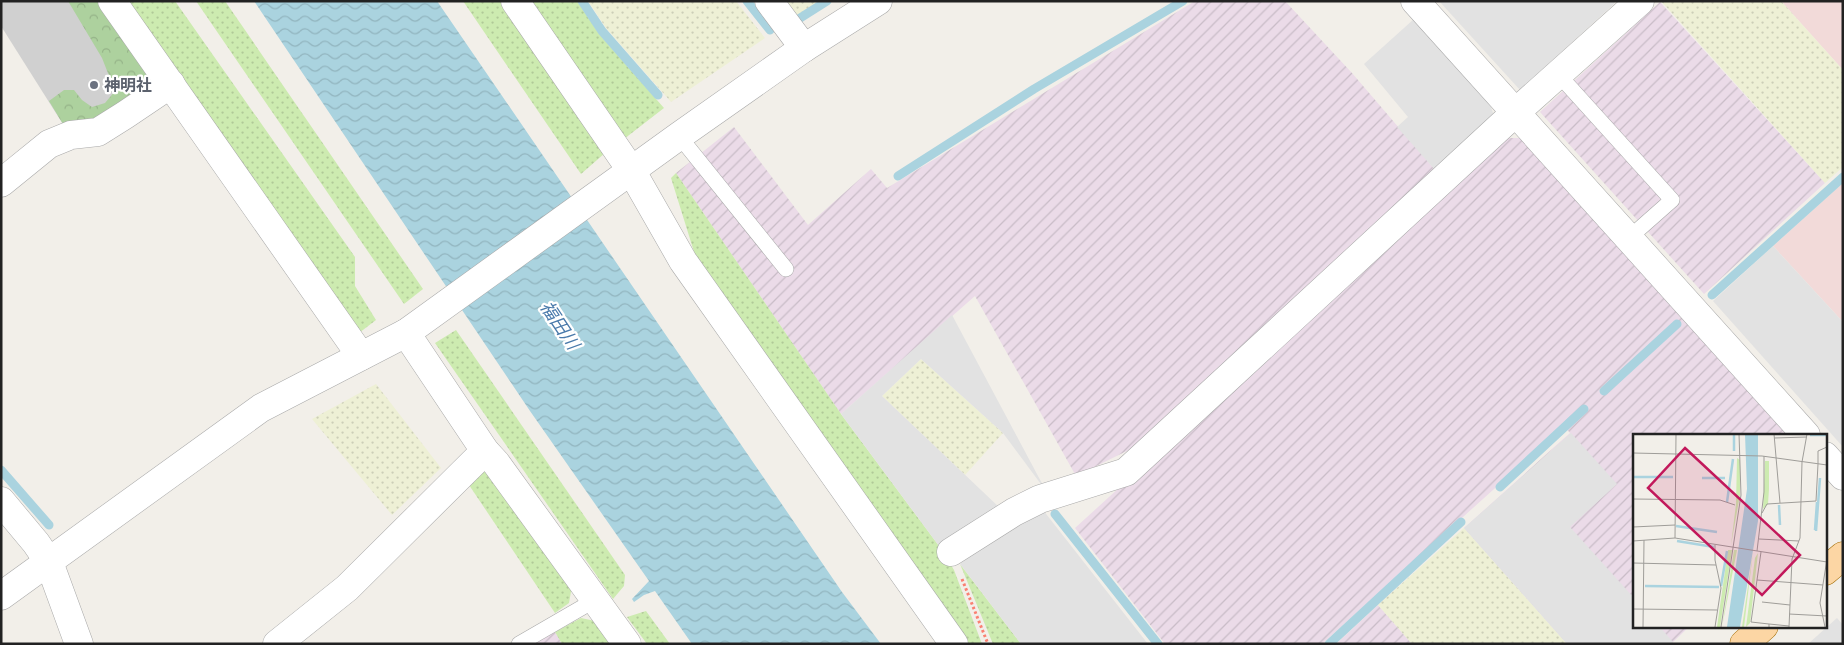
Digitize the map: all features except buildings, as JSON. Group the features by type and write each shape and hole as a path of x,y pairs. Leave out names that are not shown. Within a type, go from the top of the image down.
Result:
{"main road":[{"path":"1826,570 1843,556"},
{"path":"1744,644 1762,628"}],"street":[{"path":"112,1 361,356"},
{"path":"515,1 621,177 683,261 954,644"},
{"path":"768,1 804,48"},
{"path":"1,596 261,408 406,333 621,177 804,48 878,1"},
{"path":"1415,1 1805,434"},
{"path":"952,552 1014,512 1040,499 1126,472 1516,112 1640,1"},
{"path":"1,183 49,144 70,135 98,132 171,84"},
{"path":"406,333 485,451 496,463 627,644"},
{"path":"277,644 347,588 485,451"},
{"path":"1826,457 1843,476"},
{"path":"1,501 36,543 49,562 79,644"}],"lane":[{"path":"1558,74 1672,200 1630,238"},
{"path":"679,136 786,269"},
{"path":"519,644 595,600"}],"path":[{"path":"952,552 988,644"}],"shaded area":[{"path":"1,1 98,1 157,86 66,129 1,26"},
{"path":"1195,1 1285,1 1352,73 1436,171 1137,446 1076,476 975,296 841,414 676,173 734,127 808,225 871,169 887,188"},
{"path":"1439,1 1613,1 1615,3 1520,90"},
{"path":"1781,1 1843,1 1843,70"},
{"path":"1660,2 1825,183 1704,294 1540,112"},
{"path":"1414,19 1490,104 1493,113 1490,123 1436,171 1397,127 1408,117 1364,64"},
{"path":"1503,138 1524,138 1786,434 1633,434 1633,628 1688,628 1671,644 1567,644 1464,528 1570,433 1564,426 1322,644 1165,644 1075,528"},
{"path":"1843,183 1843,322 1773,246"},
{"path":"1773,246 1843,322 1843,447 1713,301"},
{"path":"952,315 1046,491 1003,433 921,359 882,396 1001,509 942,550 841,414"},
{"path":"1571,433 1617,484 1570,527 1633,597 1633,628 1661,628 1673,642 1671,644 1567,644 1464,528"},
{"path":"1043,510 1148,644 1021,644 960,564 996,533"},
{"path":"1378,605 1412,644 1336,644"},
{"path":"1837,618 1843,625 1843,644 1808,644 1826,628"},
{"path":"555,632 562,644 534,644"}],"green space":[{"path":"68,1 98,1 157,86 103,120 66,129 49,101 64,90 74,90 82,100 92,107 105,103 115,91 102,58"},
{"path":"122,1 175,1 355,257 355,286 376,320 359,333"},
{"path":"196,1 225,1 423,289 404,304"},
{"path":"463,1 501,1 605,153 581,174"},
{"path":"529,1 577,1 600,35 664,108 624,139"},
{"path":"588,1 736,1 765,38 671,102 606,28"},
{"path":"776,1 819,1 790,20"},
{"path":"1661,1 1781,1 1843,70 1843,167 1825,183"},
{"path":"676,173 841,414 942,550 954,570 982,644 965,644 695,255 671,178"},
{"path":"456,330 625,575 624,586 613,599 435,343"},
{"path":"921,359 1003,433 965,475 882,396"},
{"path":"376,384 441,468 392,515 312,419"},
{"path":"485,464 572,586 569,603 555,613 467,482"},
{"path":"1464,528 1567,644 1412,644 1378,605"},
{"path":"960,564 1021,644 993,644"},
{"path":"646,611 670,644 647,644 627,617"},
{"path":"581,618 595,621 611,644 562,644 555,632"}],"water":[{"name":"福田川","path":"254,1 437,1 842,592 881,644 692,644 655,591 644,595 634,602 632,599 649,581 530,411"}],"waterway":[{"path":"582,1 602,31 658,95"},
{"path":"747,1 770,30"},
{"path":"797,20 827,1"},
{"path":"898,176 1034,89 1183,1"},
{"path":"1712,295 1843,177"},
{"path":"1604,391 1677,324"},
{"path":"1500,487 1584,409"},
{"path":"1,470 49,525"},
{"path":"1055,514 1158,644"},
{"path":"1329,644 1461,522"}],"place":[{"name":"神明社","path":"94,85"}]}
